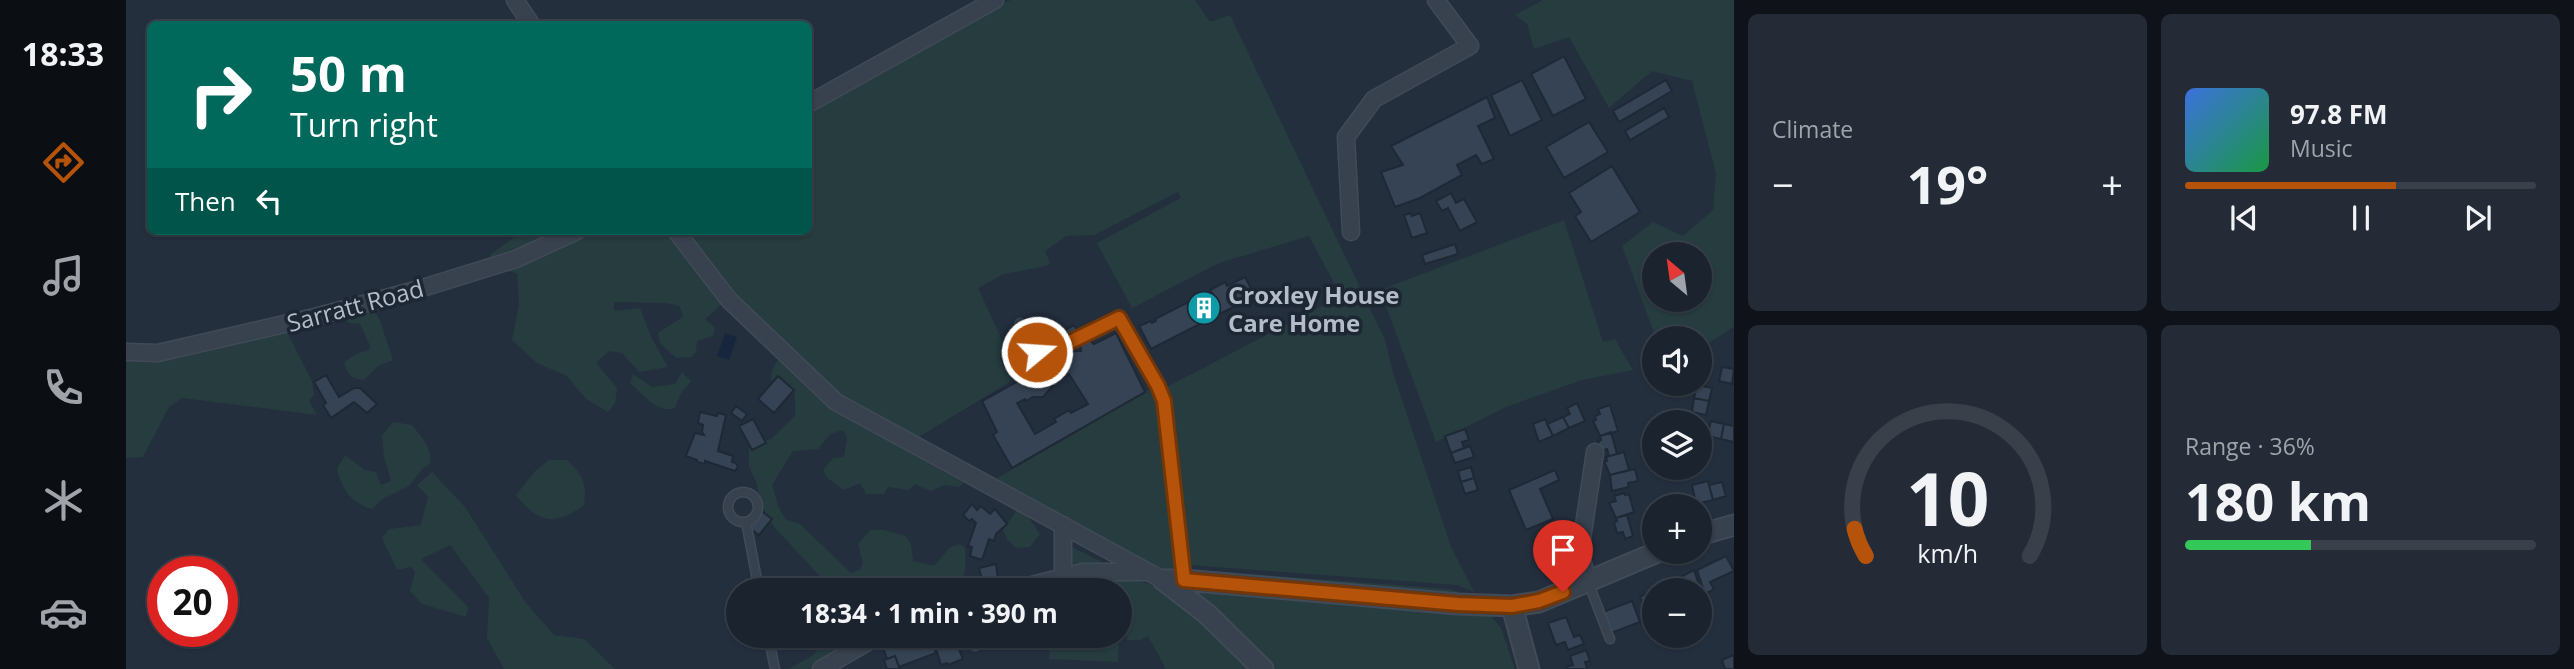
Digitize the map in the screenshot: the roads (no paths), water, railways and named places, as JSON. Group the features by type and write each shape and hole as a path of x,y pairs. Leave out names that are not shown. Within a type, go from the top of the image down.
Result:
{"street":[{"path":"515,0 529,21"},
{"path":"812,102 995,0"},
{"path":"1351,232 1346,137 1374,99 1470,46 1436,0"},
{"name":"Sarratt Road","path":"126,352 158,353 315,317 516,259 568,235"},
{"path":"679,235 729,300 836,402 1155,576 1207,614 1263,669"},
{"path":"1588,582 1580,552 1595,452"},
{"path":"1063,525 1063,577"},
{"path":"1712,532 1734,525"},
{"path":"1059,578 1083,572 1155,576 1458,604 1512,606 1539,601 1642,559"},
{"path":"1512,606 1529,669"},
{"path":"821,669 857,648"}],"lane":[{"path":"1020,323 1037,352 1062,346 1119,318 1164,401 1184,580"},
{"path":"746,522 757,578"},
{"path":"1588,582 1610,639"},
{"path":"771,648 775,669"}],"water":[{"path":"725,333 737,337 729,360 717,356"}],"place":[{"name":"Croxley House Care Home","path":"1204,308"}]}
